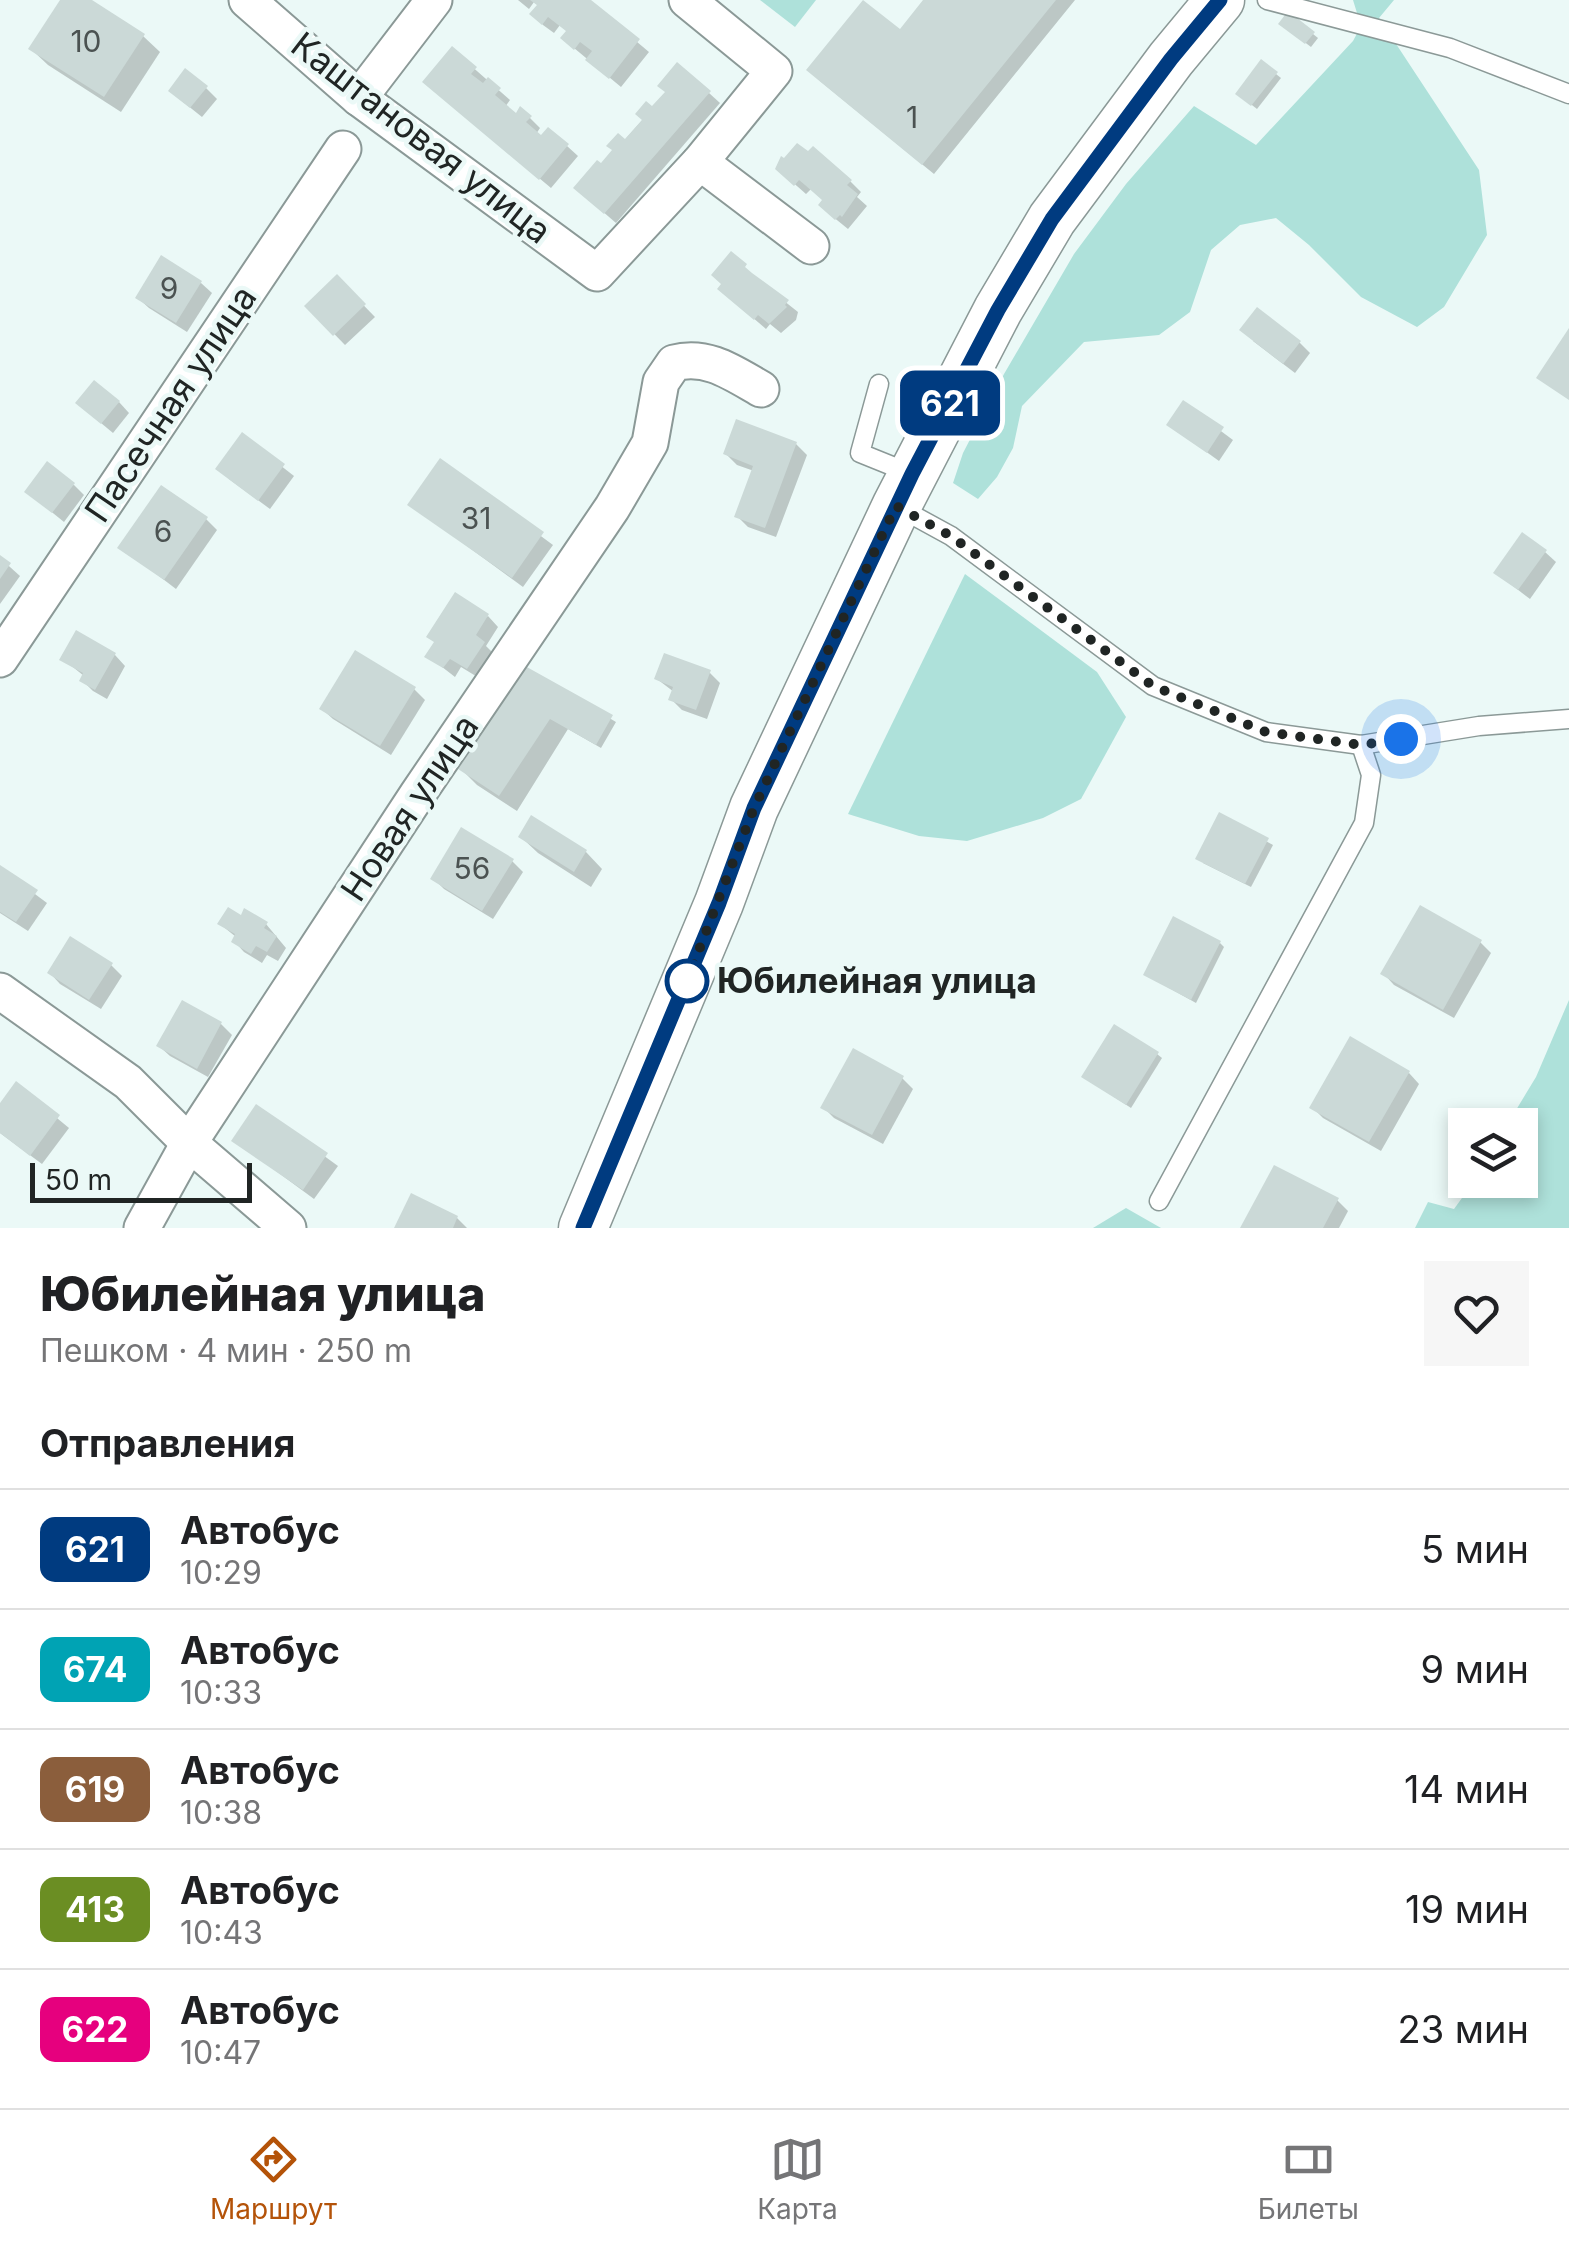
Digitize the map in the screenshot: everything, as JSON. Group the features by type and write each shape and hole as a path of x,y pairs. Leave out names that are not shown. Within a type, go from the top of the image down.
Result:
{"main road":[{"path":"582,1228 719,903 754,808 904,490 998,310 1052,219 1220,0"}],"street":[{"name":"Каштановая улица","path":"247,0 359,98 596,273 700,162"},
{"path":"359,98 434,0"},
{"path":"687,0 774,71 738,100 700,162 811,246"},
{"name":"Пасечная улица","path":"0,659 342,149"},
{"name":"Новая улица","path":"142,1228 189,1143 612,508 650,442 661,382 674,363 694,358 724,367 762,389"},
{"path":"0,991 128,1082 189,1143 288,1228"}],"lane":[{"path":"1267,0 1450,48 1569,94"},
{"path":"878,384 860,452 951,536 1153,686 1266,732 1361,745 1480,726 1569,718"},
{"path":"1159,1201 1364,824 1371,776 1361,745"}],"shaded area":[{"path":"760,0 816,0 795,27"},
{"path":"1353,0 1394,0 1379,18 1479,170 1487,235 1444,307 1417,327 1361,297 1276,218 1240,225 1211,250 1190,312 1159,335 1084,342 1022,406 1013,448 997,477 978,499 953,483 963,453 1004,374 1074,254 1126,184 1194,106 1256,145 1353,41 1361,26"},
{"path":"965,574 1097,672 1126,717 1081,799 1043,818 967,841 919,836 848,814"},
{"path":"1569,1000 1569,1228 1415,1228 1428,1202 1454,1209 1462,1198 1538,1198 1538,1108 1517,1108 1536,1077"},
{"path":"1126,1208 1161,1228 1093,1228"}],"building":[{"path":"60,0 92,0 145,34 104,97 28,49"},
{"path":"530,0 591,0 640,39 609,79 585,60 592,51 580,42 574,50 560,38 566,31 548,17 542,25 529,14 537,5"},
{"path":"863,0 900,29 923,0 1056,0 922,165 806,70"},
{"path":"1288,11 1315,32 1305,44 1278,24"},
{"path":"452,46 477,67 471,74 483,83 488,77 501,88 495,95 516,113 520,106 532,116 526,122 541,135 548,127 569,144 539,180 422,82"},
{"path":"1261,59 1278,72 1251,106 1235,94"},
{"path":"677,62 711,91 604,214 573,188 597,160 601,163 612,150 606,146 618,133 625,139 642,120 635,114 646,101 652,106 665,92 657,86"},
{"path":"185,68 208,86 190,108 168,91"},
{"path":"797,143 808,151 813,146 852,180 847,185 858,194 842,217 835,220 818,205 822,200 805,185 799,180 794,186 775,169 781,156 784,158"},
{"path":"731,251 752,273 789,300 769,324 758,315 754,320 717,289 721,284 711,275"},
{"path":"161,255 202,281 176,323 135,298"},
{"path":"337,274 366,304 333,336 304,306"},
{"path":"1257,307 1301,341 1283,364 1239,330"},
{"path":"1569,328 1569,400 1536,378"},
{"path":"94,380 120,401 101,424 75,403"},
{"path":"1183,400 1224,427 1207,453 1166,425"},
{"path":"736,419 797,442 765,528 734,517 753,466 723,454"},
{"path":"242,432 285,464 258,501 215,469"},
{"path":"440,458 544,532 512,578 407,505"},
{"path":"47,461 75,483 52,513 24,492"},
{"path":"161,485 208,517 164,580 117,548"},
{"path":"1522,532 1547,550 1518,590 1493,573"},
{"path":"0,555 11,563 0,579"},
{"path":"455,592 489,614 476,635 485,642 467,669 450,659 443,668 424,657 434,642 426,637"},
{"path":"76,630 116,653 95,690 79,681 83,673 59,660"},
{"path":"355,650 416,687 380,746 319,709"},
{"path":"664,653 711,670 696,710 668,700 673,687 654,679"},
{"path":"525,666 613,715 596,745 550,719 499,796 458,769"},
{"path":"1219,812 1269,838 1245,884 1195,859"},
{"path":"531,815 587,850 574,872 518,837"},
{"path":"461,827 514,859 482,911 430,879"},
{"path":"0,865 38,890 16,922 0,912"},
{"path":"1420,905 1482,940 1443,1010 1380,974"},
{"path":"228,907 241,915 244,908 268,922 264,928 277,936 267,952 256,946 251,954 231,942 235,934 217,924"},
{"path":"1173,916 1221,941 1191,1000 1143,975"},
{"path":"70,936 113,963 89,1000 47,973"},
{"path":"182,1000 222,1022 197,1069 156,1046"},
{"path":"1114,1024 1159,1052 1126,1105 1081,1077"},
{"path":"1350,1036 1410,1071 1369,1142 1309,1108"},
{"path":"853,1048 904,1076 872,1135 820,1108"},
{"path":"16,1081 60,1115 30,1156 0,1133 0,1103"},
{"path":"256,1104 328,1153 303,1190 231,1141"},
{"path":"1274,1165 1339,1198 1323,1228 1240,1228"},
{"path":"411,1193 458,1216 453,1228 394,1228"}],"bus line":[{"name":"621","path":"583,1228 719,903 754,808 912,474 998,310 1052,219 1220,0"}],"place":[{"name":"Юбилейная улица","path":"687,981"}],"route":[{"path":"687,981 754,808 896,506 951,536 1153,686 1266,732 1361,745 1401,739"}]}
